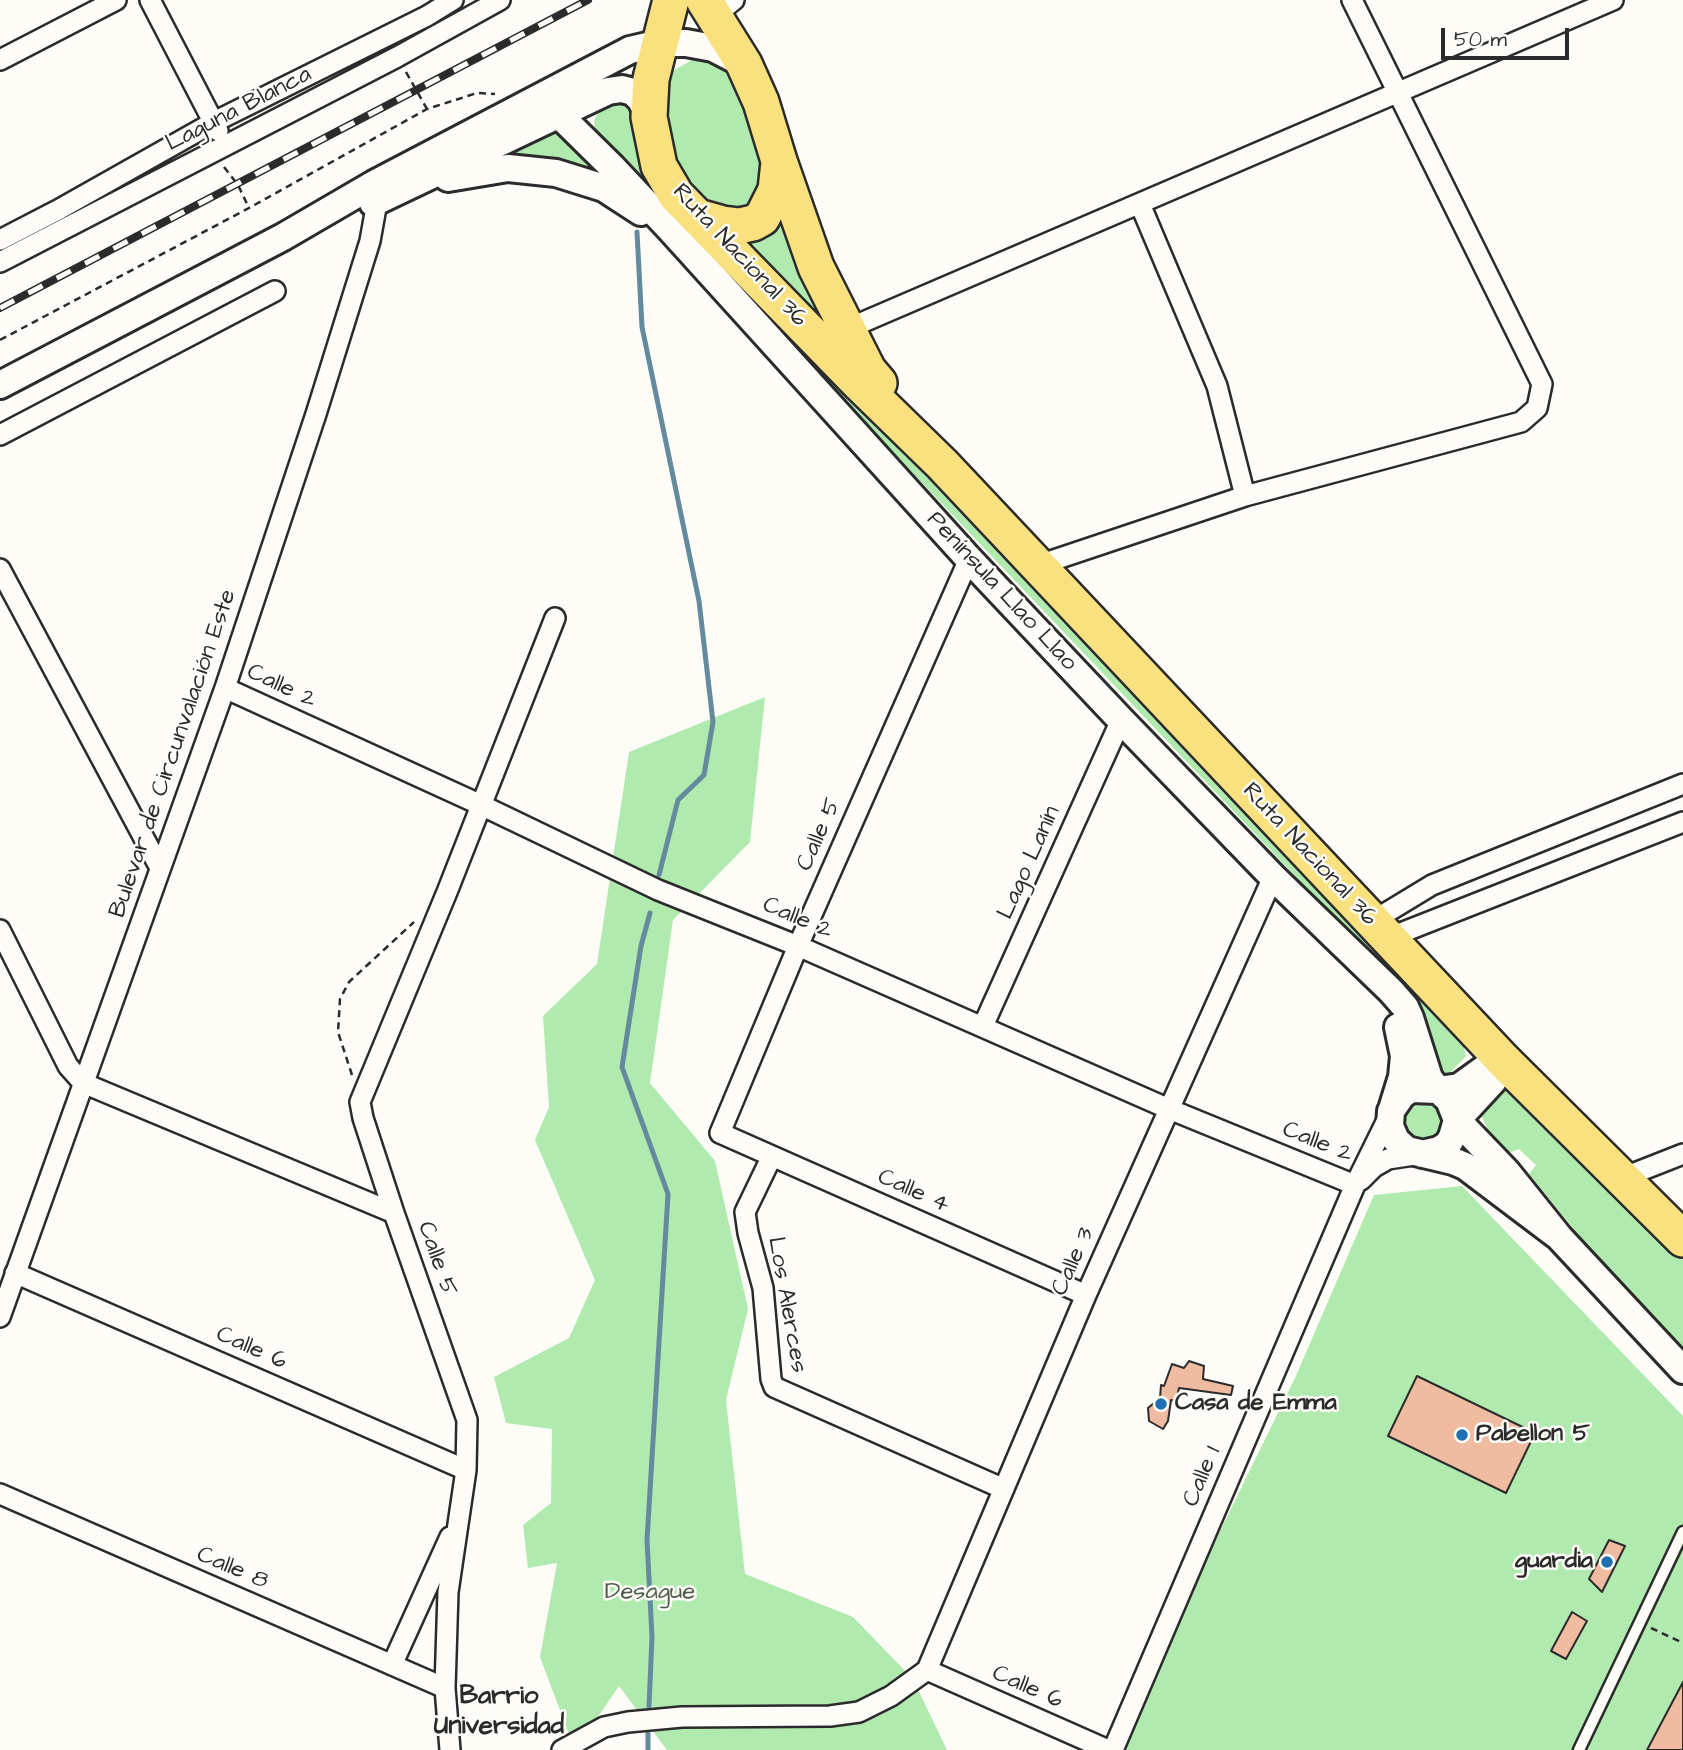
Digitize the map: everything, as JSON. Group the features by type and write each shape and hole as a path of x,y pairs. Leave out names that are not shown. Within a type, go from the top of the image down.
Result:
{"highway":[{"name":"Ruta Nacional 36","path":"671,0 651,79 649,117 659,166 676,195 685,224 860,384 942,464 1503,1060 1683,1239"},
{"name":"Ruta Nacional 36","path":"717,5 761,102 816,267 868,370 942,464"},
{"path":"685,224 739,226 762,218 776,190 779,161"}],"main road":[{"path":"283,237 377,202 550,106 630,50 660,43 686,43 713,48 744,64"},
{"path":"0,385 283,237 373,184 550,106 622,89 634,92 649,117"},
{"name":"Península Llao Llao","path":"550,106 612,167 685,224 969,559 1273,877 1391,990 1405,1007 1429,1078 1438,1090"},
{"name":"Península Llao Llao","path":"377,202 458,175 508,168 556,173 604,188 685,224"},
{"name":"Península Llao Llao","path":"1342,944 1390,1008 1399,1030 1404,1056 1402,1077 1391,1111"},
{"path":"1503,1060 1484,1069 1459,1087 1438,1090 1411,1089 1402,1095 1391,1111 1390,1126 1396,1140 1407,1150 1465,1166 1559,1237"},
{"path":"1422,1154 1439,1150 1448,1144 1457,1120 1493,1081 1503,1060"},
{"path":"1438,1090 1449,1100 1457,1120 1506,1171 1559,1237 1683,1370"}],"street":[{"path":"0,60 116,0"},
{"path":"150,0 214,122 218,148"},
{"name":"Laguna Blanca","path":"0,240 214,122 427,16 453,0"},
{"name":"Laguna Blanca","path":"0,262 397,57 500,0"},
{"path":"1036,565 1245,496 1521,422 1537,408 1542,384 1352,0"},
{"path":"847,329 1613,0"},
{"name":"Bulevar de Circunvalación Este","path":"0,1317 225,688 337,347 370,241 377,202"},
{"path":"1140,204 1217,386 1245,496"},
{"path":"0,435 275,291"},
{"name":"Calle 5","path":"720,1133 798,946 969,559"},
{"path":"0,569 160,868"},
{"path":"360,1102 555,618"},
{"name":"Calle 2","path":"225,688 481,805 658,890 798,946 1169,1109 1355,1185"},
{"name":"Lago Lanín","path":"983,1026 1121,720"},
{"path":"1380,930 1432,885 1683,784"},
{"path":"1380,930 1683,822"},
{"name":"Calle 3","path":"927,1670 1086,1295 1273,877"},
{"path":"0,930 68,1066 83,1083 394,1213"},
{"name":"Calle 5","path":"360,1102 394,1213 467,1420 466,1470 449,1592 444,1688 450,1750"},
{"name":"Calle 1","path":"1110,1750 1355,1185 1391,1111"},
{"name":"Calle 4","path":"720,1133 1086,1295"},
{"name":"Calle 1","path":"1355,1185 1374,1167 1388,1159 1422,1154"},
{"path":"1622,1178 1683,1154"},
{"name":"Los Alerces","path":"772,1156 746,1212 748,1233 762,1288 774,1387 1004,1489"},
{"name":"Calle 6","path":"15,1273 466,1470"},
{"name":"Calle 8","path":"0,1494 444,1688"},
{"path":"393,1665 460,1513"},
{"path":"562,1750 604,1727 628,1722 682,1717 830,1716 859,1712 891,1696 927,1670"},
{"name":"Calle 6","path":"927,1670 1110,1750"}],"lane":[{"path":"1579,1750 1683,1532"}],"path":[{"path":"397,57 427,108"},
{"path":"0,340 249,208 427,108 477,93 502,95"},
{"path":"218,148 249,208"},
{"path":"360,1102 338,1032 340,999 349,982 418,919"},
{"path":"1640,1623 1683,1643"}],"green space":[{"path":"692,60 715,63 736,75 766,174 743,216 695,197 675,168 663,130 667,74"},
{"path":"620,101 634,113 647,172 1459,1027 1466,1056 1445,1078 1432,1067 1388,974 596,139 594,121 602,104"},
{"path":"556,124 611,180 485,161"},
{"path":"785,200 857,370 735,239"},
{"name":"Desague","path":"765,697 750,842 673,920 650,1083 715,1161 748,1309 726,1400 745,1574 853,1617 913,1679 947,1750 667,1750 619,1686 575,1750 540,1657 557,1563 528,1568 523,1525 551,1503 552,1429 506,1423 494,1377 569,1338 595,1280 535,1140 549,1107 543,1016 597,964 629,752"},
{"path":"1502,1088 1521,1094 1683,1260 1683,1347 1582,1239 1529,1174 1536,1165 1519,1149 1508,1153 1489,1133 1482,1117 1488,1098"},
{"path":"1409,1101 1441,1103 1448,1118 1444,1134 1431,1144 1414,1143 1402,1132 1400,1115"},
{"path":"1462,1186 1683,1416 1683,1750 1113,1750 1295,1378 1374,1195"}],"building":[{"path":"1189,1361 1204,1366 1203,1379 1233,1386 1231,1395 1179,1388 1176,1401 1171,1400 1168,1421 1163,1429 1149,1421 1148,1408 1160,1398 1161,1385 1164,1386 1172,1364 1184,1368"},
{"name":"Pabellon 5","path":"1417,1376 1535,1433 1506,1493 1388,1436"},
{"name":"guardia","path":"1609,1540 1625,1546 1602,1592 1589,1579"},
{"path":"1572,1612 1587,1621 1566,1659 1551,1651"},
{"path":"1683,1682 1683,1750 1647,1750"}],"waterway":[{"path":"637,232 642,327 699,601 713,722 704,775 678,800 659,875"},
{"path":"649,1706 652,1637 647,1540 668,1194 622,1067 641,946 650,913"},
{"path":"648,1734 648,1750"}],"railway":[{"path":"0,308 588,0"}],"place":[{"name":"Casa de Emma","path":"1161,1404"},
{"name":"Pabellon 5","path":"1462,1435"},
{"name":"guardia","path":"1607,1562"}],"district":[{"name":"Barrio Universidad","path":"499,1713"}]}
